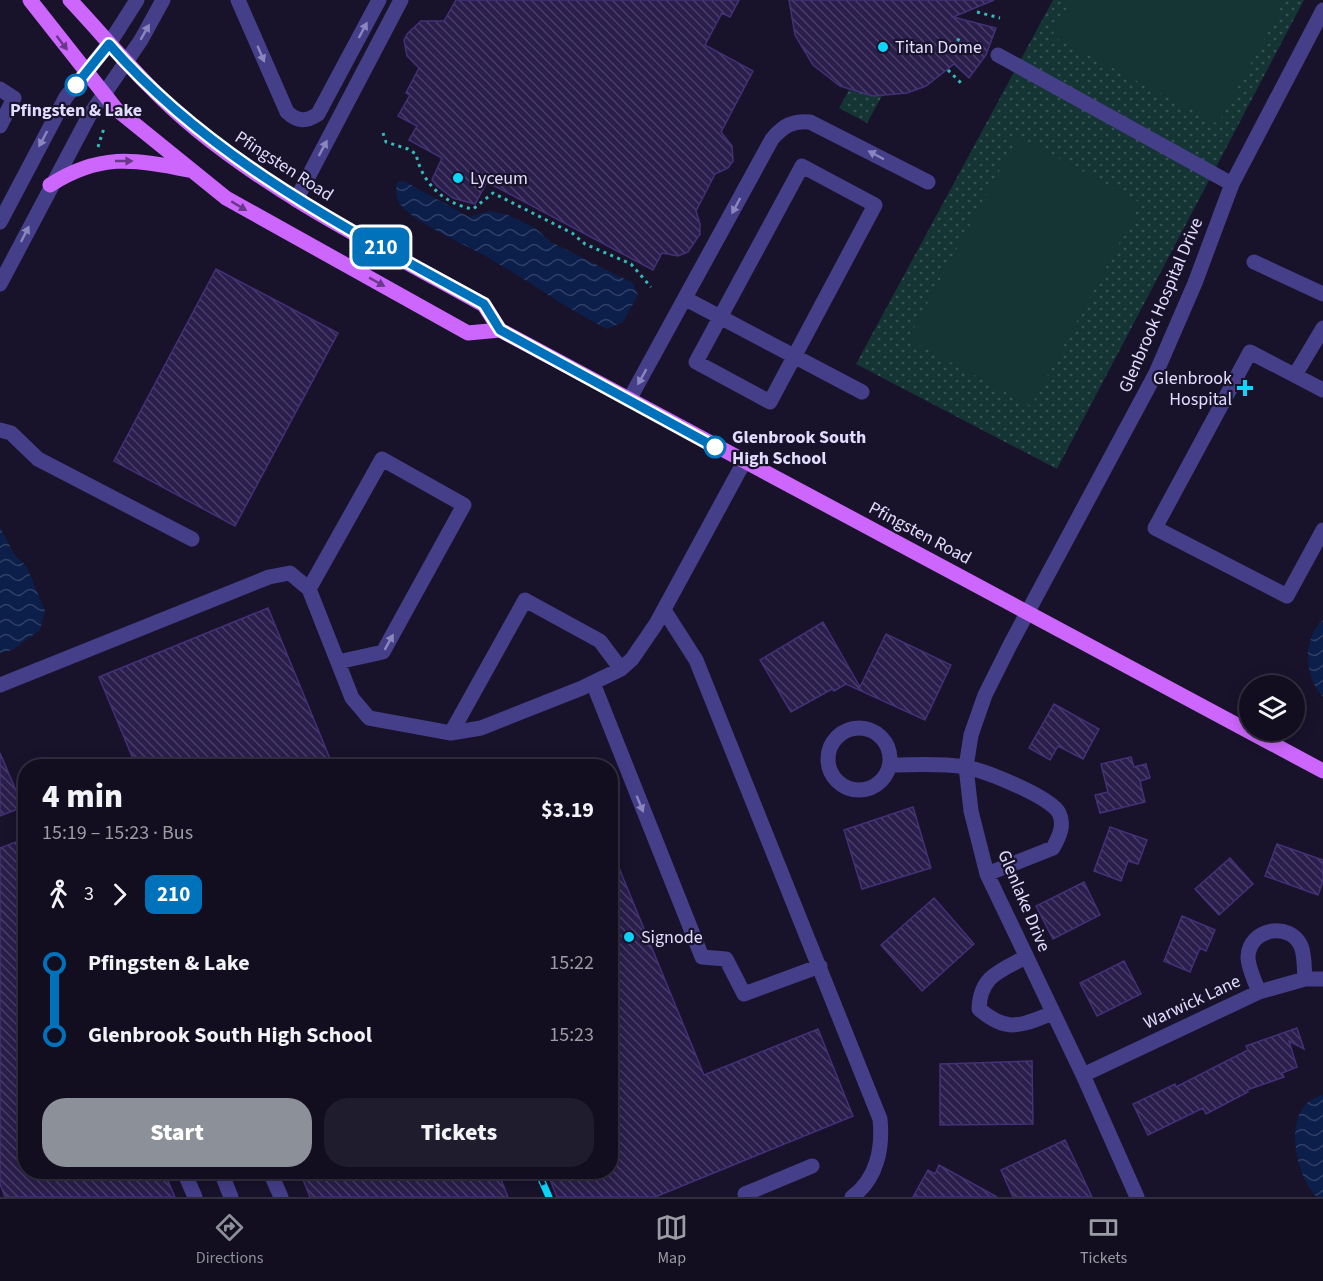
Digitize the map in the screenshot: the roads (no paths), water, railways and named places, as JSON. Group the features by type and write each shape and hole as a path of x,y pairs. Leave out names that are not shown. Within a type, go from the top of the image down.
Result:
{"main road":[{"path":"30,0 116,109 226,198 468,333 500,330"},
{"name":"Pfingsten Road","path":"70,0 125,63 196,129 296,200 484,304 500,330 1323,771"},
{"path":"50,185 87,166 114,161 146,160 192,171"}],"street":[{"path":"0,222 66,97 109,44 137,0"},
{"path":"0,284 50,185 163,0"},
{"path":"238,0 287,112 301,121 310,120 318,114 379,0"},
{"path":"296,200 401,0"},
{"name":"Glenbrook Hospital Drive","path":"1028,611 1156,373 1198,276 1232,184 1323,10"},
{"path":"998,55 1232,184"},
{"path":"0,89 14,98 0,126"},
{"path":"629,400 772,139 789,124 810,122 820,126 928,182"},
{"path":"802,166 875,205 794,357 770,402 696,362 802,166"},
{"path":"1254,262 1323,294"},
{"path":"686,299 862,392"},
{"path":"1295,375 1323,328"},
{"path":"1323,390 1250,352 1155,528 1287,596 1323,530"},
{"path":"0,430 11,433 38,459 192,539"},
{"path":"309,589 382,459 464,505 384,652 338,662"},
{"path":"0,685 269,577 290,573 309,589 352,698 369,718 451,733 481,728 593,683 621,669 636,654 664,610 744,462"},
{"path":"451,733 525,600 600,641 621,669"},
{"path":"664,610 696,660 880,1119 882,1141 875,1169 852,1197"},
{"name":"Glenlake Drive","path":"1028,611 985,695 971,735 966,767 971,811 987,874 1083,1075 1137,1197"},
{"path":"593,683 702,957 726,959 744,994 820,966"},
{"path":"865,728 874,731 888,745 890,765 879,783 860,790 849,788 832,775 828,754 837,736 846,730 865,728"},
{"path":"890,765 966,767 993,775 1054,805 1061,815 1061,833 1053,848 987,874"},
{"path":"1259,992 1248,958 1250,945 1261,934 1276,929 1293,936 1302,947 1305,979"},
{"path":"1026,957 992,976 980,991 979,1009 993,1021 1015,1028 1053,1013"},
{"name":"Warwick Lane","path":"1083,1075 1259,992 1305,979 1323,979"},
{"path":"746,1197 745,1194 812,1166"},
{"path":"187,1179 195,1197"},
{"path":"224,1179 231,1197"},
{"path":"273,1179 281,1197"}],"water":[{"path":"404,181 469,217 490,211 508,215 535,228 551,242 633,283 638,295 623,322 607,329 487,257 416,218 397,199 397,182"},
{"path":"0,527 14,554 27,567 45,611 40,630 12,650 0,653"},
{"path":"1323,620 1323,697 1312,679 1308,658 1311,637"},
{"path":"1323,1095 1323,1197 1317,1197 1302,1173 1295,1141 1296,1125 1301,1112 1309,1101"}],"railway":[{"path":"541,1179 549,1197"}],"place":[{"name":"Titan Dome","path":"883,47"},
{"name":"Pfingsten & Lake","path":"76,85"},
{"name":"Lyceum","path":"458,178"},
{"name":"Glenbrook Hospital","path":"1245,388"},
{"name":"Glenbrook South High School","path":"715,447"},
{"name":"Signode","path":"629,937"}]}
